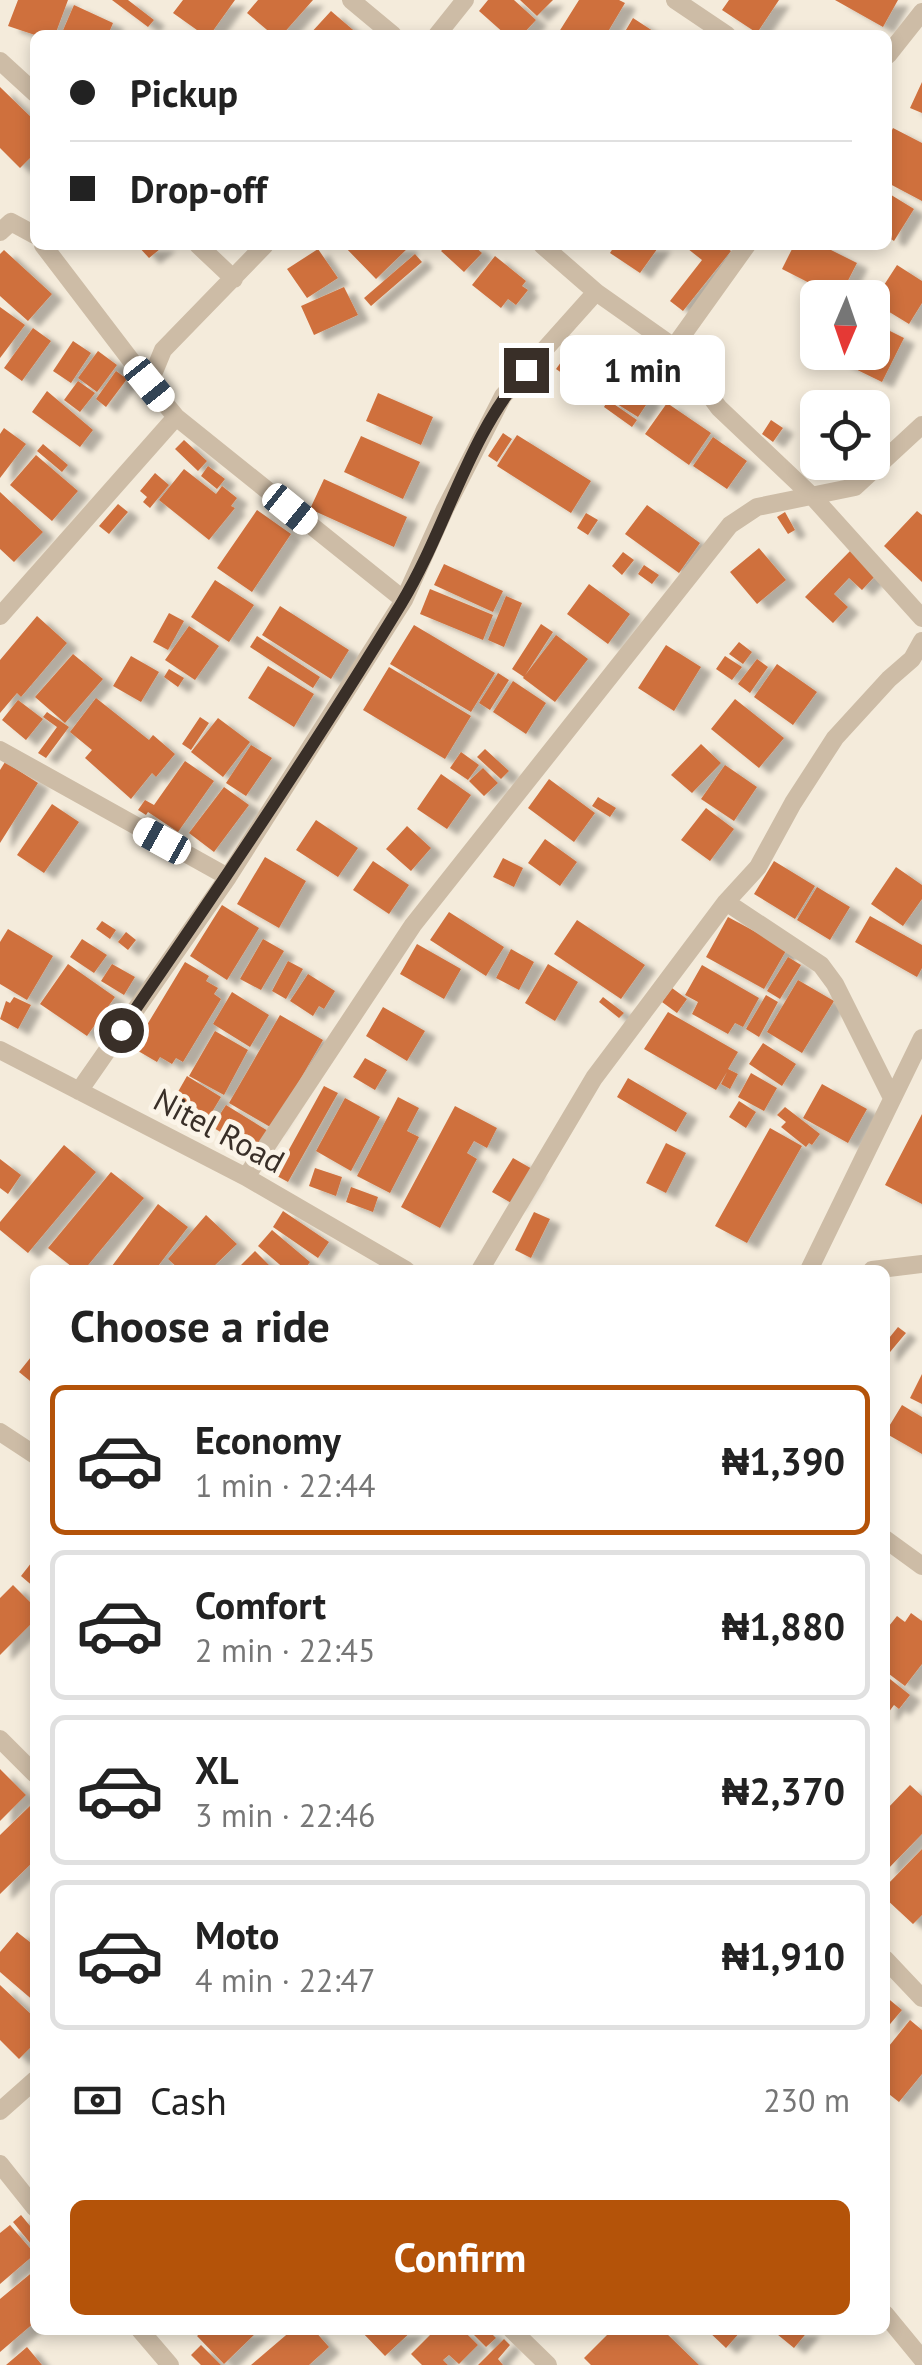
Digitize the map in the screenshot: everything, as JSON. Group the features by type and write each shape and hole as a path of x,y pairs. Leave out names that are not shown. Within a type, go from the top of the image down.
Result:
{"street":[{"path":"352,0 387,30"},
{"path":"441,30 466,0"},
{"path":"675,0 720,30"},
{"path":"892,50 922,12"},
{"path":"0,61 30,89"},
{"path":"0,232 11,222 30,233"},
{"path":"47,250 176,417 404,600"},
{"path":"203,250 234,279"},
{"path":"149,384 162,350 260,250"},
{"path":"548,250 596,292 674,347 719,408 813,497 922,618"},
{"path":"674,347 743,250"},
{"path":"78,1092 228,877 404,600 503,396 596,292"},
{"path":"0,616 176,417"},
{"path":"246,1177 413,925 730,524 758,506 855,487 922,427"},
{"path":"483,1265 594,1078 726,902 758,866 792,803 836,738 889,678 912,659 922,641"},
{"path":"0,750 228,877"},
{"path":"726,902 821,966 835,984 892,1098"},
{"path":"811,1265 922,1038"},
{"name":"Nitel Road","path":"0,1050 246,1177 397,1265"},
{"path":"890,1268 922,1264"},
{"path":"0,1432 30,1451"},
{"path":"890,1543 922,1566"},
{"path":"0,1739 30,1769"},
{"path":"890,1964 922,1998"},
{"path":"0,2111 30,2084"},
{"path":"0,2164 30,2202"},
{"path":"890,2320 922,2359"},
{"path":"144,2335 170,2365"},
{"path":"517,2335 548,2365"}],"building":[{"path":"18,0 68,0 57,30 30,30 30,33 8,26"},
{"path":"112,0 128,0 154,20 148,27"},
{"path":"183,0 235,0 214,30 197,30 173,13"},
{"path":"258,0 313,0 286,30 267,30 247,13"},
{"path":"488,0 514,0 536,20 527,30 500,30 479,11"},
{"path":"520,0 553,0 537,16"},
{"path":"579,0 625,3 609,30 560,30"},
{"path":"729,0 779,0 759,30 752,30 722,10"},
{"path":"835,0 898,0 883,27"},
{"path":"74,5 113,23 110,30 63,30"},
{"path":"331,11 353,30 314,30"},
{"path":"633,18 651,30 626,30"},
{"path":"922,82 922,113 910,108"},
{"path":"0,87 30,116 30,158 20,168 0,148"},
{"path":"892,130 922,143 922,201 892,185"},
{"path":"892,195 914,209 892,240"},
{"path":"4,250 52,294 28,321 0,296 0,254"},
{"path":"142,250 159,250 149,258"},
{"path":"319,250 338,278 307,298 287,269"},
{"path":"348,250 406,250 376,279"},
{"path":"479,250 482,253 464,272 441,251"},
{"path":"612,250 656,250 640,273 610,253"},
{"path":"689,250 731,251 683,311 670,301 702,260"},
{"path":"792,250 831,250 857,263 848,280 804,280 782,269"},
{"path":"415,254 422,262 371,306 364,298"},
{"path":"495,256 526,281 522,286 528,290 516,305 508,299 501,308 472,285"},
{"path":"897,265 922,281 922,303 909,324 890,312 887,280"},
{"path":"344,287 358,315 314,335 301,306"},
{"path":"0,307 25,325 0,358"},
{"path":"33,328 51,341 22,381 4,368"},
{"path":"890,331 904,338 890,366"},
{"path":"73,341 91,353 71,383 53,371"},
{"path":"650,345 685,372 667,395 632,368"},
{"path":"572,347 614,376 598,398 556,369"},
{"path":"98,351 117,365 97,392 78,378"},
{"path":"857,370 888,370 882,382"},
{"path":"116,371 127,379 106,407 96,399"},
{"path":"621,380 650,399 638,417 609,399"},
{"path":"78,381 95,393 80,412 64,400"},
{"path":"47,391 93,430 80,447 32,412"},
{"path":"378,393 433,417 421,445 366,421"},
{"path":"608,400 637,420 632,427 604,407"},
{"path":"667,403 711,433 689,465 645,434"},
{"path":"771,420 783,428 773,442 762,434"},
{"path":"4,428 26,444 0,478 0,434"},
{"path":"503,433 512,439 497,462 488,456"},
{"path":"517,435 591,481 571,513 497,466"},
{"path":"361,436 420,462 403,499 344,472"},
{"path":"713,437 747,461 727,489 693,466"},
{"path":"184,440 207,461 198,471 175,449"},
{"path":"43,444 68,465 62,472 37,451"},
{"path":"36,455 78,491 52,521 10,485"},
{"path":"208,466 225,479 217,489 201,476"},
{"path":"184,469 216,494 222,486 237,498 231,506 235,508 209,540 159,500"},
{"path":"155,473 169,485 150,508 140,491"},
{"path":"324,479 407,517 394,547 310,509"},
{"path":"0,492 43,532 14,562 0,549"},
{"path":"118,504 128,512 109,534 99,526"},
{"path":"647,505 700,543 679,573 625,534"},
{"path":"257,510 291,534 252,592 217,568"},
{"path":"917,511 922,515 922,582 884,546"},
{"path":"785,512 795,530 788,534 777,517"},
{"path":"586,513 598,520 588,535 577,528"},
{"path":"759,548 786,580 757,604 730,572"},
{"path":"851,550 877,574 862,590 849,578 834,594 848,607 833,623 805,597"},
{"path":"623,552 634,560 622,575 612,566"},
{"path":"444,564 503,591 493,612 434,585"},
{"path":"644,565 659,575 652,584 638,574"},
{"path":"215,580 254,605 229,642 191,617"},
{"path":"589,584 630,614 608,644 567,614"},
{"path":"430,589 493,615 483,640 420,614"},
{"path":"506,596 522,603 504,647 488,640"},
{"path":"280,606 349,650 331,679 262,635"},
{"path":"169,613 184,621 168,650 153,642"},
{"path":"37,616 67,643 21,697 17,693 0,713 0,660"},
{"path":"541,624 553,632 524,677 512,669"},
{"path":"414,625 495,673 471,712 390,664"},
{"path":"189,626 219,646 195,680 165,660"},
{"path":"556,635 588,659 555,702 523,678"},
{"path":"257,636 320,677 313,688 250,647"},
{"path":"739,642 752,652 743,664 729,654"},
{"path":"666,645 701,667 674,711 638,688"},
{"path":"73,654 103,679 65,723 35,697"},
{"path":"131,656 159,672 141,702 113,686"},
{"path":"725,656 742,667 732,680 716,669"},
{"path":"757,659 768,667 750,693 738,684"},
{"path":"777,664 817,692 793,725 754,697"},
{"path":"268,666 314,694 294,727 248,698"},
{"path":"389,667 471,716 445,759 363,710"},
{"path":"169,669 184,678 178,687 164,677"},
{"path":"498,673 509,680 490,710 479,703"},
{"path":"513,681 546,703 526,734 493,712"},
{"path":"96,698 149,740 153,735 175,754 156,777 152,773 131,799 85,758 92,750 70,732"},
{"path":"735,699 784,738 759,768 711,729"},
{"path":"18,700 43,719 26,740 2,720"},
{"path":"47,712 69,727 46,758 38,753 57,727 43,717"},
{"path":"200,717 209,723 191,750 182,744"},
{"path":"218,718 250,742 223,777 191,752"},
{"path":"701,744 721,763 692,793 671,775"},
{"path":"251,745 272,758 246,796 226,783"},
{"path":"485,749 509,771 501,779 477,757"},
{"path":"461,752 479,765 468,780 450,768"},
{"path":"185,761 214,781 178,832 148,812 146,815 138,810 145,800 154,805"},
{"path":"5,762 38,783 0,843 0,770"},
{"path":"725,765 757,787 734,821 701,799"},
{"path":"483,768 498,783 484,796 469,781"},
{"path":"441,774 471,795 447,829 417,809"},
{"path":"549,779 595,813 574,842 528,808"},
{"path":"224,787 249,805 214,852 189,833"},
{"path":"598,797 616,808 610,817 592,806"},
{"path":"52,804 79,822 44,873 17,855"},
{"path":"706,808 734,829 710,861 681,840"},
{"path":"316,820 358,848 338,877 296,850"},
{"path":"407,826 431,848 411,871 386,849"},
{"path":"545,839 577,862 560,886 528,863"},
{"path":"265,857 306,881 279,928 237,904"},
{"path":"503,858 523,868 514,887 493,877"},
{"path":"373,861 409,885 389,914 353,890"},
{"path":"774,861 815,886 795,919 754,894"},
{"path":"896,867 922,885 922,899 903,926 871,904"},
{"path":"817,887 850,907 830,940 797,920"},
{"path":"222,905 259,928 227,980 190,956"},
{"path":"449,912 504,947 486,976 430,940"},
{"path":"870,916 922,945 922,968 917,977 855,942"},
{"path":"728,917 787,949 764,989 706,957"},
{"path":"577,920 645,965 621,999 554,954"},
{"path":"102,921 116,930 110,939 96,929"},
{"path":"8,929 53,956 27,1000 0,984 0,942"},
{"path":"126,932 136,940 128,950 118,942"},
{"path":"82,939 107,955 94,973 70,957"},
{"path":"263,939 284,951 261,990 240,979"},
{"path":"417,944 461,969 444,999 400,974"},
{"path":"511,949 534,962 519,990 496,978"},
{"path":"788,957 801,965 780,999 767,991"},
{"path":"288,961 303,969 286,999 272,991"},
{"path":"185,962 209,976 206,981 218,988 214,994 221,999 183,1062 176,1058 172,1064 160,1057 157,1062 133,1048"},
{"path":"68,964 115,997 87,1036 40,1004"},
{"path":"112,964 135,977 124,995 101,981"},
{"path":"548,964 578,982 555,1021 525,1003"},
{"path":"702,965 759,998 743,1027 735,1023 728,1034 692,1014 698,1002 685,995"},
{"path":"308,974 335,991 324,1009 319,1006 313,1016 290,1001"},
{"path":"798,980 834,1001 802,1053 767,1032"},
{"path":"672,988 687,999 677,1013 662,1002"},
{"path":"232,992 269,1015 250,1047 213,1024"},
{"path":"766,995 778,1002 759,1037 746,1029"},
{"path":"14,997 31,1005 18,1029 0,1019 6,1001 10,1003"},
{"path":"603,997 624,1013 619,1018 599,1002"},
{"path":"383,1007 425,1031 407,1061 366,1036"},
{"path":"668,1012 738,1052 728,1069 738,1074 730,1089 721,1084 727,1072 716,1090 644,1049"},
{"path":"280,1015 323,1040 272,1128 229,1103"},
{"path":"215,1031 248,1050 224,1095 189,1076"},
{"path":"763,1043 796,1064 782,1086 749,1064"},
{"path":"365,1058 387,1070 375,1090 353,1077"},
{"path":"751,1073 777,1088 764,1111 738,1097"},
{"path":"187,1076 221,1097 209,1117 175,1097"},
{"path":"628,1078 687,1113 676,1132 617,1097"},
{"path":"822,1084 867,1109 848,1143 803,1118"},
{"path":"324,1086 338,1093 288,1182 275,1175"},
{"path":"398,1097 419,1108 407,1131 419,1137 390,1193 357,1176"},
{"path":"345,1098 380,1117 351,1171 316,1151"},
{"path":"739,1101 756,1112 746,1128 729,1117"},
{"path":"226,1105 268,1131 255,1152 212,1127"},
{"path":"455,1106 497,1128 487,1148 474,1141 467,1153 477,1159 440,1228 401,1207"},
{"path":"785,1107 820,1134 812,1145 806,1147 781,1127 786,1122 777,1115"},
{"path":"922,1114 922,1204 885,1185"},
{"path":"770,1128 802,1146 747,1243 715,1226"},
{"path":"666,1143 686,1153 666,1193 646,1183"},
{"path":"64,1145 96,1172 28,1253 0,1230 0,1222"},
{"path":"513,1158 534,1170 513,1204 492,1192"},
{"path":"0,1159 21,1175 8,1194 0,1188"},
{"path":"315,1168 342,1177 336,1196 309,1186"},
{"path":"111,1172 144,1198 88,1265 70,1265 48,1248"},
{"path":"351,1187 378,1197 373,1212 346,1202"},
{"path":"158,1204 188,1227 159,1265 113,1265"},
{"path":"283,1211 329,1242 318,1258 273,1227"},
{"path":"534,1212 550,1219 531,1258 515,1250"},
{"path":"206,1215 237,1244 215,1265 175,1265 168,1259"},
{"path":"272,1230 310,1262 280,1265 258,1246"},
{"path":"255,1251 269,1265 241,1265"},
{"path":"898,1327 906,1333 890,1352 890,1337"},
{"path":"30,1358 30,1381 19,1372"},
{"path":"922,1374 922,1404 910,1398"},
{"path":"902,1405 922,1417 922,1454 890,1436 890,1425"},
{"path":"30,1564 30,1584 21,1576"},
{"path":"13,1585 30,1602 30,1625 0,1655 0,1598"},
{"path":"911,1613 922,1621 922,1664 905,1686 890,1675 890,1625 897,1616 905,1622"},
{"path":"890,1679 910,1695 899,1709 894,1705 890,1710"},
{"path":"0,1769 26,1795 0,1821"},
{"path":"910,1785 922,1796 922,1834 890,1867 890,1806"},
{"path":"30,1806 30,1865 0,1894 0,1835"},
{"path":"922,1849 922,1915 913,1924 890,1903 890,1882"},
{"path":"17,1932 30,1942 30,1998 0,1972 0,1952"},
{"path":"0,1985 30,2013 30,2048 19,2059 0,2040"},
{"path":"890,2000 902,2010 890,2024"},
{"path":"910,2020 922,2030 922,2074 899,2102 890,2095 890,2045"},
{"path":"21,2215 30,2226 30,2243 13,2222"},
{"path":"10,2225 30,2248 30,2258 0,2284 0,2233"},
{"path":"30,2274 30,2326 0,2352 0,2299"},
{"path":"198,2335 254,2335 224,2364"},
{"path":"286,2335 318,2335 329,2347 309,2365 251,2365"},
{"path":"365,2335 408,2335 385,2356"},
{"path":"430,2335 468,2335 478,2345 459,2364 449,2355 443,2360 448,2365 422,2365 411,2354"},
{"path":"474,2335 496,2338 486,2347"},
{"path":"607,2335 668,2335 699,2365 591,2365 584,2358"},
{"path":"712,2335 738,2335 726,2348"},
{"path":"778,2335 805,2335 794,2348"},
{"path":"504,2339 510,2345 498,2359 503,2365 478,2365"},
{"path":"201,2345 221,2365 201,2365 191,2355"},
{"path":"27,2347 42,2365 6,2365"}],"route":[{"path":"121,1030 228,877 404,600 503,396 526,370"}]}
